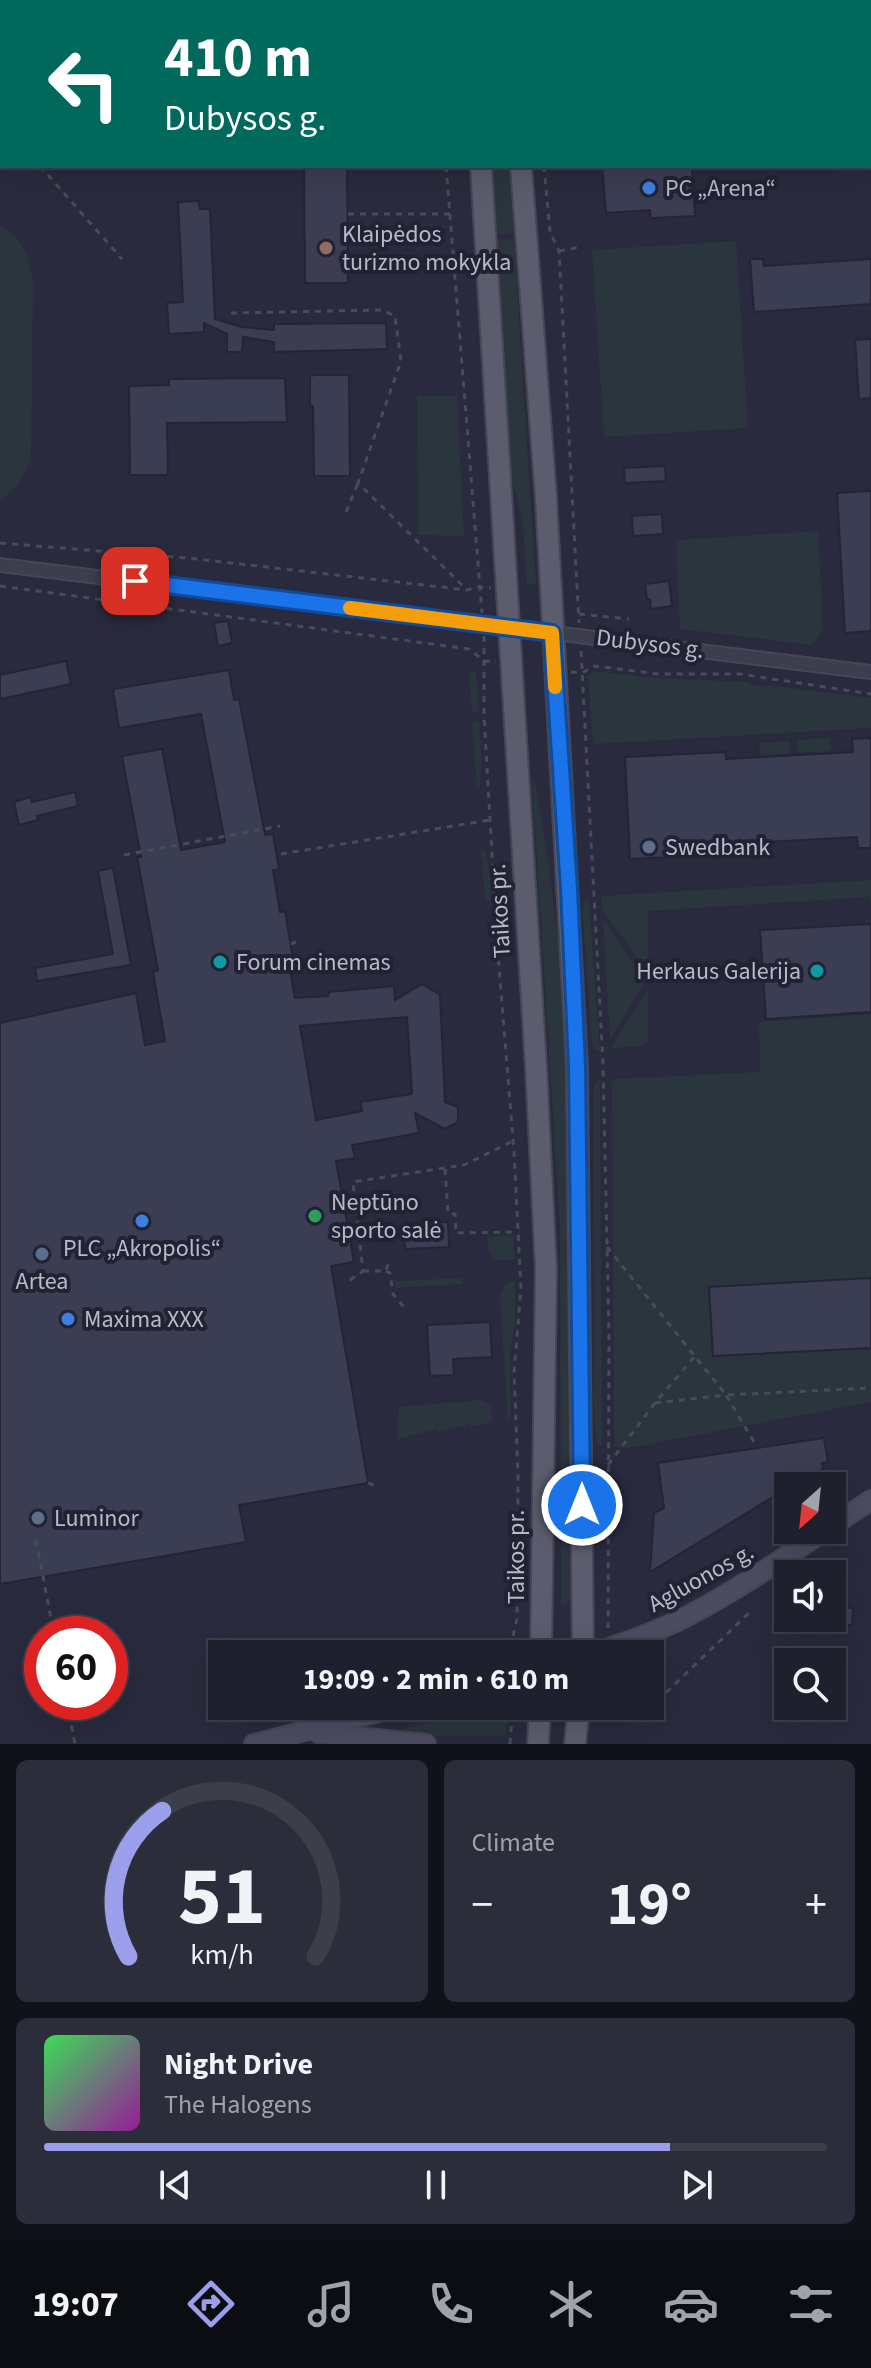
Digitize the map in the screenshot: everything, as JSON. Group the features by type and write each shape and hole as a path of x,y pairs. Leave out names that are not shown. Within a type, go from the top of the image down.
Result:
{"main road":[{"name":"Taikos pr.","path":"481,168 546,1269 541,1640"},
{"path":"521,168 543,457 577,1066 583,1640"},
{"path":"846,1517 871,1500"},
{"name":"Agluonos g.","path":"633,1640 682,1619 805,1544"},
{"path":"254,1744 350,1720"},
{"path":"538,1744 539,1720"},
{"path":"575,1744 578,1720"},
{"path":"306,1732 426,1744"}],"street":[{"name":"Dubysos g.","path":"0,565 871,672"}],"path":[{"path":"42,168 122,259"},
{"path":"446,168 483,625 490,820 521,1289 514,1372 518,1475 517,1619 512,1640"},
{"path":"544,168 550,232 559,251 603,1065 608,1465 600,1640"},
{"path":"348,214 450,214"},
{"path":"559,251 580,247"},
{"path":"231,313 382,310 395,316 401,361 346,512"},
{"path":"358,483 467,590"},
{"path":"0,543 197,559 467,590 478,587 507,590"},
{"path":"0,586 469,649 484,661 506,663"},
{"path":"579,614 629,619"},
{"path":"582,673 594,666 659,674 740,674 871,694"},
{"path":"281,854 490,820"},
{"path":"124,855 280,826"},
{"path":"291,944 296,942"},
{"path":"363,1271 353,1182 464,1165 513,1141"},
{"path":"445,1168 448,1213 455,1214 456,1233 517,1232"},
{"path":"607,1247 726,1395 754,1442"},
{"path":"386,1271 389,1261"},
{"path":"350,1280 363,1271 390,1273 393,1294 407,1311"},
{"path":"608,1465 695,1356"},
{"path":"655,1403 726,1395 871,1388"},
{"path":"368,1483 374,1485"},
{"path":"36,1540 51,1616"},
{"path":"664,1694 753,1609"},
{"path":"70,1720 75,1744"},
{"path":"510,1744 512,1720"}],"shaded area":[{"path":"492,168 509,168 514,233 496,235"},
{"path":"0,225 20,242 33,283 31,460 18,486 0,500"},
{"path":"514,239 536,584 527,585 523,524 511,475 496,240"},
{"path":"736,241 748,428 604,437 592,250"},
{"path":"417,396 457,396 464,536 418,535"},
{"path":"818,531 823,630 811,645 680,629 676,540"},
{"path":"593,671 655,678 749,682 763,687 871,698 871,728 593,744 588,676"},
{"path":"469,672 476,672 479,711 472,712"},
{"path":"479,721 482,766 479,791 472,722"},
{"path":"830,738 831,751 798,753 797,740"},
{"path":"790,741 790,754 760,755 759,743"},
{"path":"532,781 535,781 549,867 560,955 566,1067 570,1601 564,1605 561,1602 560,1226"},
{"path":"481,849 485,851 490,875 491,900 485,900"},
{"path":"871,880 871,905 869,897 648,911 648,964 645,968 602,909 601,896"},
{"path":"589,899 600,1051 594,1049 592,1043 582,908 584,901"},
{"path":"603,919 644,979 610,1040"},
{"path":"646,992 648,1041 643,1046 611,1048"},
{"path":"871,1014 871,1278 709,1288 713,1356 871,1348 871,1402 628,1448 614,1447 613,1079 760,1072 759,1022"},
{"path":"600,1079 602,1445 598,1446 594,1422 593,1091"},
{"path":"513,1235 515,1259 501,1260 490,1255 487,1237"},
{"path":"462,1278 463,1284 395,1288 395,1281"},
{"path":"515,1280 515,1322 510,1353 511,1417 508,1421 500,1295 506,1283"},
{"path":"481,1400 491,1406 492,1422 438,1432 437,1429 397,1439 399,1407"},
{"path":"440,1720 507,1720 506,1736 390,1736 390,1733"}],"building":[{"name":"Klaipėdos turizmo mokykla","path":"304,168 347,168 348,283 305,283"},
{"name":"PC „Arena“","path":"602,168 692,168 695,216 651,218 650,210 606,213"},
{"path":"199,201 200,209 210,209 215,319 242,327 274,330 274,324 386,323 387,349 274,352 274,342 243,337 242,352 227,352 227,334 204,323 204,332 169,334 167,303 183,302 178,202"},
{"path":"750,259 763,259 764,266 871,259 871,304 754,312"},
{"path":"871,339 871,398 859,399 855,340"},
{"path":"349,375 350,476 314,476 310,376"},
{"path":"285,378 287,422 167,423 168,475 130,475 129,386 169,385 169,379"},
{"path":"665,466 666,481 625,483 624,468"},
{"path":"871,491 871,631 845,633 837,493"},
{"path":"662,514 663,534 633,536 632,516"},
{"path":"669,581 672,606 651,609 645,584"},
{"path":"228,621 232,643 218,646 214,623"},
{"path":"66,661 71,684 0,699 0,675"},
{"name":"PLC „Akropolis“","path":"229,670 234,700 239,699 265,835 273,834 279,869 273,870 280,912 285,911 295,970 290,971 295,998 394,986 395,1000 422,984 440,995 445,1102 458,1107 458,1122 445,1129 415,1113 419,1133 352,1145 355,1158 336,1161 354,1262 331,1266 368,1483 239,1505 246,1542 0,1584 0,1023 136,993 145,1045 165,1041 153,972 158,970 137,857 141,857 122,756 162,749 181,850 225,842 201,714 119,728 113,689","holes":["407,1017 412,1094 360,1102 362,1111 316,1120 300,1026"]},
{"path":"871,738 871,848 858,848 857,837 731,844 732,854 630,859 625,757 726,752 726,759 853,752 852,739"},
{"path":"75,792 78,806 37,816 38,820 19,825 14,802 31,797 32,802"},
{"path":"113,868 131,965 37,981 35,968 113,954 98,871"},
{"name":"Herkaus Galerija","path":"871,924 871,1012 766,1019 760,930"},
{"path":"448,1222 449,1247 405,1249 404,1223"},
{"path":"871,1278 871,1348 713,1356 709,1287"},
{"path":"490,1322 492,1357 453,1359 454,1375 430,1376 427,1325"},
{"path":"824,1438 828,1462 822,1463 823,1470 774,1472 774,1496 650,1572 654,1513 664,1508 658,1463"},
{"path":"846,1608 853,1608 852,1625 846,1625"}],"slow traffic":[{"path":"350,608 552,633 555,687"}],"place":[{"name":"PC „Arena“","path":"649,188"},
{"name":"Klaipėdos turizmo mokykla","path":"326,248"},
{"name":"Swedbank","path":"649,847"},
{"name":"Forum cinemas","path":"220,962"},
{"name":"Herkaus Galerija","path":"817,971"},
{"name":"Neptūno sporto salė","path":"315,1216"},
{"name":"PLC „Akropolis“","path":"142,1221"},
{"name":"Artea","path":"42,1254"},
{"name":"Maxima XXX","path":"68,1319"},
{"name":"Luminor","path":"38,1518"}],"route":[{"path":"135,581 552,633 577,1066 582,1505"}]}
